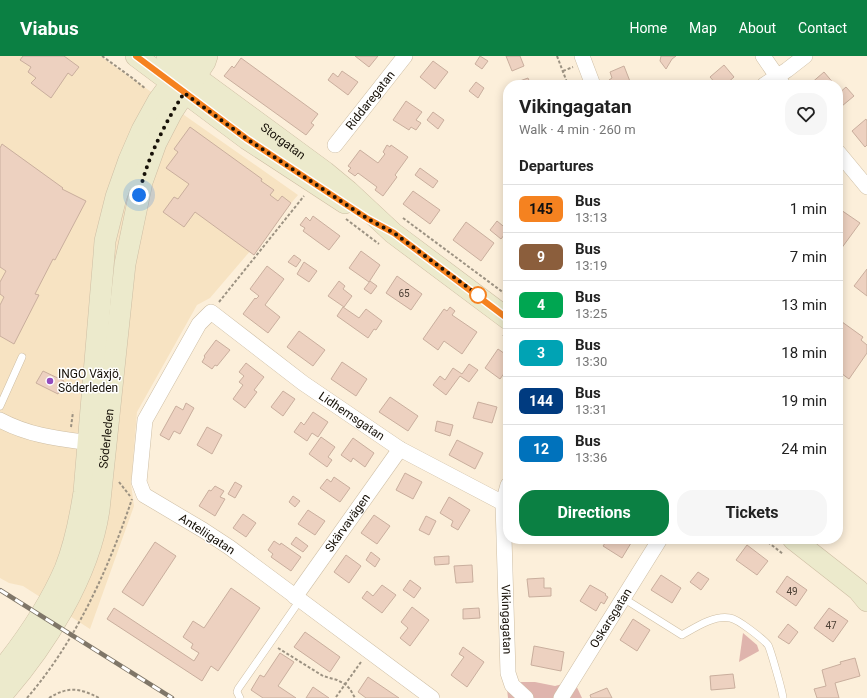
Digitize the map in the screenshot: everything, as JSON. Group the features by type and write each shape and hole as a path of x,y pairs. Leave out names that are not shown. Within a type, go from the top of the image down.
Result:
{"street":[{"name":"Storgatan","path":"136,56 182,72 253,143 368,219 394,233 503,315"},
{"name":"Söderleden","path":"0,672 27,636 65,569 81,514 96,444 125,264 142,182 156,143 172,112 182,72 205,62 207,56"},
{"name":"Riddaregatan","path":"335,145 405,56"},
{"path":"582,56 592,80"},
{"path":"763,56 773,80"},
{"path":"776,80 805,56"},
{"path":"843,158 867,187"},
{"name":"Lidhemsgatan","path":"211,312 302,383 400,449 503,503"},
{"name":"Anteliigatan","path":"211,312 199,324 145,420 139,482 144,495 204,530 229,547 432,698"},
{"path":"0,420 17,429 32,434 96,444"},
{"name":"Söderleden","path":"0,697 33,657 80,576 97,522 103,474 96,444"},
{"name":"Skärvavägen","path":"298,599 400,449"},
{"name":"Vikingagatan","path":"504,544 508,673 512,685 526,698"},
{"name":"Oskarsgatan","path":"561,698 657,544"},
{"path":"799,544 864,594"}],"lane":[{"path":"0,406 22,357"},
{"path":"622,598 682,635 700,625 716,619 731,618 744,626 759,636 769,646 783,698"},
{"path":"240,698 237,692 238,689 298,599"}],"path":[{"path":"102,56 146,90"},
{"path":"557,56 566,80"},
{"path":"211,312 306,192"},
{"path":"116,479 132,498"},
{"path":"270,643 316,672 345,684 355,698"},
{"path":"336,697 362,660"},
{"path":"49,698 61,692 75,689 83,690 99,698"}],"shaded area":[{"path":"0,56 100,56 298,195 210,298 197,305 137,412 131,484 134,506 90,629 23,586 9,583 0,578"},
{"path":"743,633 757,645 759,651 739,662"},
{"path":"574,681 582,698 508,698 507,689 517,682 535,682 555,686"}],"building":[{"path":"23,56 64,56 79,67 72,76 68,73 51,98 31,83 36,78 28,72 31,67 20,60"},
{"path":"355,56 378,56 369,67"},
{"path":"480,56 488,61 482,69 475,64"},
{"path":"506,56 520,56 524,66 512,71"},
{"path":"661,56 676,56 672,59 666,69 660,61"},
{"path":"241,58 318,114 311,123 314,125 306,135 224,76 232,66 234,68"},
{"path":"433,61 448,72 435,89 420,77"},
{"path":"724,65 734,77 731,80 713,80 710,77"},
{"path":"624,66 629,80 609,80 612,78 610,72"},
{"path":"342,71 358,82 348,95 328,80 333,73 338,77"},
{"path":"824,72 831,80 815,80"},
{"path":"476,82 484,88 478,98 469,91"},
{"path":"846,87 854,96 843,105 843,90"},
{"path":"406,101 422,112 416,120 421,123 416,130 411,127 409,130 393,120"},
{"path":"433,112 444,120 438,129 427,120"},
{"path":"866,119 867,145 865,147 852,131"},
{"path":"190,127 262,179 261,181 274,190 270,195 278,201 282,196 291,203 254,255 195,212 184,227 163,212 174,197 178,199 189,184 166,168 178,152 174,149"},
{"path":"2,144 63,188 62,189 86,201 35,294 39,295 14,344 0,336 0,305 4,297 0,294 0,282 6,271 0,267 0,148"},
{"path":"387,145 390,147 391,145 408,157 395,175 397,177 383,196 375,190 377,187 358,173 355,176 348,171 351,168 348,166 360,150 378,163 385,154 383,152"},
{"path":"420,168 438,181 433,188 415,175"},
{"path":"413,191 440,210 430,224 403,204"},
{"path":"843,211 860,223 843,246"},
{"path":"313,216 340,236 329,250 303,231 305,228 300,225 306,217 310,221"},
{"path":"497,221 503,226 503,236 501,239 490,230"},
{"path":"466,222 494,243 481,261 453,240"},
{"path":"361,251 380,265 369,282 349,268"},
{"path":"294,255 301,260 296,267 288,262"},
{"path":"304,262 317,271 309,282 297,274"},
{"path":"267,266 284,279 265,305 280,317 268,333 243,314 255,298 256,299 259,296 250,289"},
{"path":"867,269 867,296 854,286"},
{"path":"397,276 422,294 411,310 386,293"},
{"path":"339,281 345,286 343,289 352,296 344,307 328,296"},
{"path":"370,281 377,286 371,294 364,289"},
{"path":"343,307 359,318 366,309 382,321 368,338 337,316"},
{"path":"450,307 455,311 452,315 477,332 462,354 444,341 438,350 423,339 444,309 447,311"},
{"path":"843,323 863,337 861,340 867,345 867,353 849,379 843,375"},
{"path":"299,331 325,350 313,366 287,347"},
{"path":"216,340 230,350 217,366 215,365 212,369 202,362 205,357 204,356"},
{"path":"498,349 503,352 503,375 500,379 485,368"},
{"path":"342,362 367,379 356,396 331,379"},
{"path":"246,363 264,377 254,390 257,392 245,408 233,399 243,385 239,382 244,376 239,372"},
{"path":"469,364 478,370 469,382 460,376 446,395 433,385 440,376 445,380 453,368 462,374"},
{"path":"43,371 64,381 58,394 36,383"},
{"path":"283,391 295,399 283,416 271,407"},
{"path":"390,397 418,416 408,431 379,412"},
{"path":"478,402 497,407 492,423 473,418"},
{"path":"186,403 194,408 180,434 174,431 169,440 160,435 176,406 183,410"},
{"path":"313,412 328,422 318,437 312,433 307,441 294,432 301,422 304,425"},
{"path":"437,421 453,425 450,436 435,431"},
{"path":"207,427 222,435 212,454 197,445"},
{"path":"321,437 335,447 328,457 332,460 327,467 309,454"},
{"path":"353,438 374,453 365,467 353,458 351,462 341,455"},
{"path":"457,440 483,453 475,469 449,455"},
{"path":"405,473 422,482 413,499 396,490"},
{"path":"334,477 350,488 340,502 320,488 327,479 331,482"},
{"path":"235,482 242,486 235,498 228,494"},
{"path":"215,486 224,491 220,497 225,499 215,516 199,506 209,490 211,491"},
{"path":"293,496 300,501 295,507 289,502"},
{"path":"449,497 470,510 458,530 451,526 453,521 440,513"},
{"path":"308,510 325,521 315,535 298,524"},
{"path":"243,514 256,523 246,537 233,528"},
{"path":"374,515 390,526 377,544 361,533"},
{"path":"426,516 436,521 429,535 419,530"},
{"path":"296,537 308,546 303,552 291,544"},
{"path":"274,541 280,545 281,543 301,557 291,571 271,557 273,554 268,550"},
{"path":"155,542 176,556 143,606 122,592"},
{"path":"604,544 630,544 622,558 603,546"},
{"path":"747,545 768,561 757,575 736,560"},
{"path":"371,552 380,559 375,567 366,560"},
{"path":"346,555 361,566 349,583 334,572"},
{"path":"449,556 449,564 435,565 434,557"},
{"path":"472,565 473,582 456,583 454,566"},
{"path":"698,572 709,579 701,590 690,582"},
{"path":"661,575 681,588 672,603 651,590"},
{"path":"787,576 807,590 796,606 776,592"},
{"path":"544,578 544,588 551,588 551,596 529,597 527,579"},
{"path":"410,580 421,588 414,598 403,590"},
{"path":"382,585 396,595 382,613 362,598 367,591 373,596"},
{"path":"590,585 606,594 605,595 608,597 604,604 601,602 596,611 580,601"},
{"path":"231,588 260,608 218,671 211,666 202,681 107,619 114,608 194,661 199,653 191,648 193,644 183,637 193,621 204,628"},
{"path":"412,607 429,620 410,646 400,638 408,628 401,622"},
{"path":"479,608 480,618 463,619 463,609"},
{"path":"829,608 848,621 833,642 814,628"},
{"path":"633,619 650,630 637,651 620,640"},
{"path":"788,624 798,632 789,644 778,637"},
{"path":"305,632 340,657 330,672 294,647"},
{"path":"534,646 564,652 561,671 531,665"},
{"path":"463,647 484,662 467,687 451,675 464,657 459,654"},
{"path":"280,653 294,662 278,686 296,698 263,698 251,690 260,675 264,677"},
{"path":"855,658 860,676 835,683 839,698 817,698 814,689 826,686 822,670 841,664 840,662"},
{"path":"733,674 735,688 711,690 710,676"},
{"path":"368,677 399,698 366,698 358,692"},
{"path":"313,687 329,698 306,698"},
{"path":"607,688 612,698 591,698 590,695"}],"railway":[{"path":"0,590 172,698"}],"bus line":[{"name":"145","path":"136,56 247,139 368,219 394,233 503,315"}],"place":[{"name":"INGO Växjö, Söderleden","path":"50,381"}],"route":[{"path":"139,195 156,143 184,93 247,139 368,219 394,233 478,295"}]}
